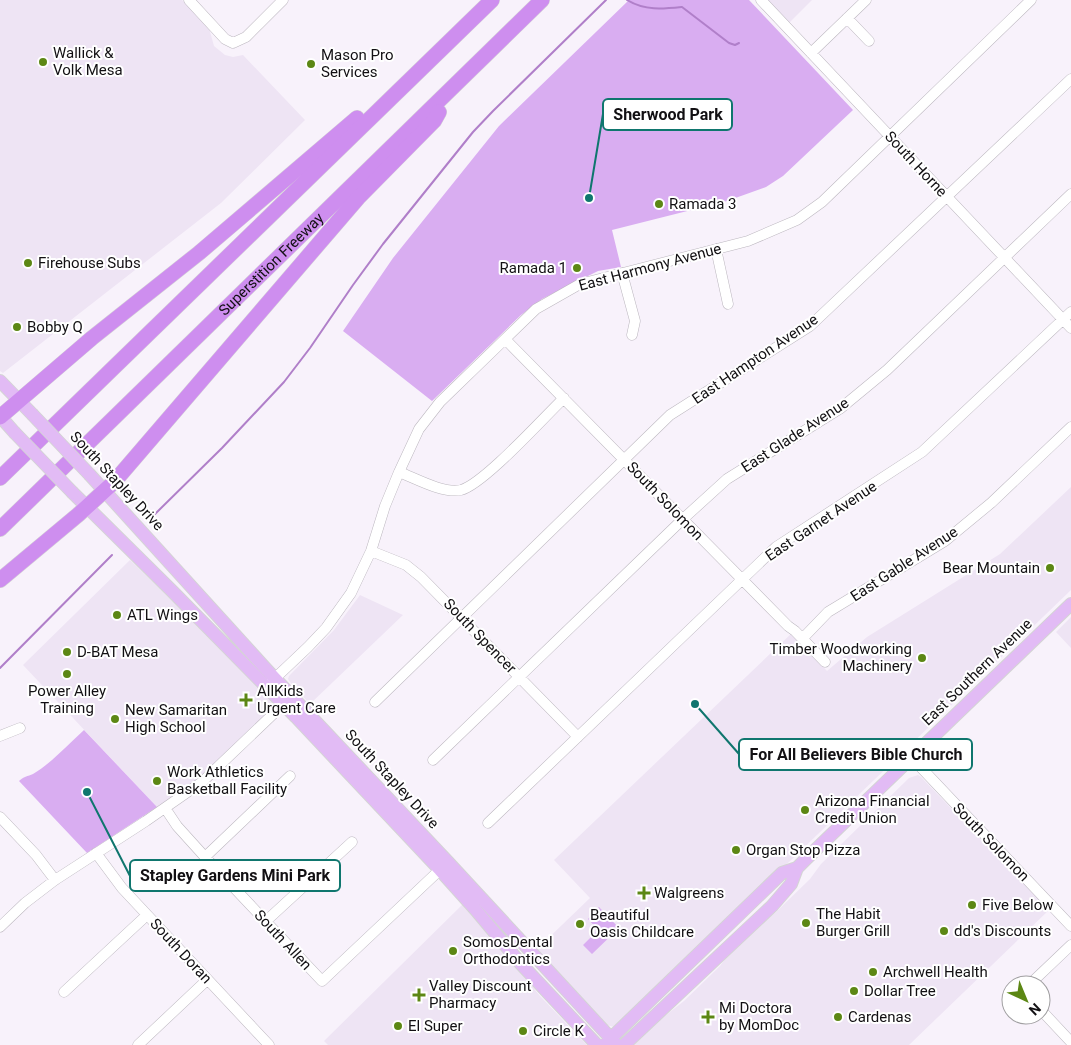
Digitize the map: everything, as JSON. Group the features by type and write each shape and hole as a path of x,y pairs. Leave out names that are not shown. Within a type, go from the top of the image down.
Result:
{"highway":[{"path":"0,417 92,338 276,189 491,0"},
{"path":"0,478 491,0"},
{"name":"Superstition Freeway","path":"0,529 542,0"},
{"path":"0,580 105,491 358,198 434,121 457,84"}],"main road":[{"name":"South Stapley Drive","path":"0,381 105,491 244,645 270,682"},
{"name":"South Stapley Drive","path":"0,417 202,622 270,682 444,866 532,955 610,1043"},
{"path":"174,592 182,593 204,614 213,612"},
{"name":"East Southern Avenue","path":"624,1045 772,906 791,884 797,868 1071,604"},
{"path":"202,622 212,622 228,637 244,645"},
{"name":"South Stapley Drive","path":"444,866 521,964 597,1045"},
{"name":"East Southern Avenue","path":"610,1043 782,873 797,868"},
{"path":"722,952 719,943 751,911 756,899"},
{"path":"498,935 502,933 520,952 532,955"},
{"path":"686,986 690,972 709,953 712,941"}],"street":[{"path":"189,0 225,39 233,43 246,37 283,0"},
{"name":"South Horne","path":"761,0 1071,328"},
{"path":"811,53 866,0"},
{"name":"East Harmony Avenue","path":"270,682 308,647 339,612 351,593 371,551 385,506 419,429 437,405 536,309 580,284 748,241 797,220 822,202 1032,0"},
{"path":"847,18 869,41"},
{"name":"East Hampton Avenue","path":"375,702 670,415 810,326 1071,79"},
{"name":"East Glade Avenue","path":"433,760 727,479 841,408 887,370 1071,194"},
{"path":"716,249 728,304"},
{"path":"622,273 635,321 632,335"},
{"name":"East Garnet Avenue","path":"488,823 776,547 922,452 1071,312"},
{"name":"South Solomon","path":"505,338 825,662"},
{"path":"399,472 441,489 461,490 484,476 564,398"},
{"name":"East Gable Avenue","path":"802,638 828,612 945,540 991,503 1071,427"},
{"name":"South Spencer","path":"371,551 406,565 421,577 578,737"},
{"path":"0,927 25,903 54,880 202,782 288,701"},
{"path":"0,736 20,728"},
{"name":"South Solomon","path":"911,757 1071,926"},
{"path":"205,857 290,776"},
{"name":"South Allen","path":"165,808 177,826 322,982 444,866"},
{"path":"0,817 36,855 54,880"},
{"path":"266,921 352,842"},
{"name":"South Doran","path":"96,853 122,888 269,1045"},
{"path":"64,992 147,915"},
{"path":"1040,975 1071,945"},
{"path":"138,1045 208,980"},
{"path":"1051,1021 1071,1042"}],"shaded area":[{"path":"0,0 182,0 209,28 214,46 225,55 233,57 243,55 305,120 221,203 3,373 0,371"},
{"path":"629,0 749,0 853,110 783,176 766,187 727,201 612,230 621,267 598,271 542,299 521,315 432,401 343,331 393,258 499,126"},
{"path":"761,0 812,0 786,26"},
{"path":"1071,487 1071,590 620,1025 614,1027 607,1025 536,950 590,898 554,860 792,633 827,671 867,637 1000,554"},
{"path":"130,560 221,647 274,704 196,782 157,807 23,665"},
{"path":"360,595 403,615 310,704 292,685 288,679 289,676 334,630"},
{"path":"1071,617 1071,648 1056,632"},
{"path":"84,730 157,807 87,853 19,781 46,765"},
{"path":"918,775 1049,910 909,1045 634,1045 657,1022 684,1001 720,966 731,951 810,879 821,864 909,778"},
{"path":"464,903 540,996 587,1045 328,1045 324,1041"},
{"path":"599,907 619,928 592,954 583,945 598,930 588,919"}],"waterway":[{"path":"153,516 222,448 284,382 383,244 473,132 606,0"},
{"path":"627,0 647,8 682,7 729,43 735,45 739,43"},
{"path":"0,668 112,555"}],"place":[{"name":"Wallick & Volk Mesa","path":"43,62"},
{"name":"Mason Pro Services","path":"311,64"},
{"name":"Sherwood Park","path":"589,198"},
{"name":"Ramada 3","path":"659,204"},
{"name":"Firehouse Subs","path":"28,263"},
{"name":"Ramada 1","path":"577,268"},
{"name":"Bobby Q","path":"17,327"},
{"name":"Bear Mountain","path":"1050,568"},
{"name":"ATL Wings","path":"117,615"},
{"name":"D-BAT Mesa","path":"67,652"},
{"name":"Timber Woodworking Machinery","path":"922,658"},
{"name":"Power Alley Training","path":"67,674"},
{"name":"AllKids Urgent Care","path":"246,700"},
{"name":"For All Believers Bible Church","path":"695,704"},
{"name":"New Samaritan High School","path":"115,719"},
{"name":"Work Athletics Basketball Facility","path":"157,781"},
{"name":"Stapley Gardens Mini Park","path":"87,792"},
{"name":"Arizona Financial Credit Union","path":"805,810"},
{"name":"Organ Stop Pizza","path":"736,850"},
{"name":"Walgreens","path":"644,893"},
{"name":"Five Below","path":"972,905"},
{"name":"The Habit Burger Grill","path":"806,923"},
{"name":"Beautiful Oasis Childcare","path":"580,924"},
{"name":"dd's Discounts","path":"944,931"},
{"name":"SomosDental Orthodontics","path":"453,951"},
{"name":"Archwell Health","path":"873,972"},
{"name":"Dollar Tree","path":"854,991"},
{"name":"Valley Discount Pharmacy","path":"419,995"},
{"name":"Mi Doctora by MomDoc","path":"708,1017"},
{"name":"Cardenas","path":"838,1017"},
{"name":"El Super","path":"398,1026"},
{"name":"Circle K","path":"523,1031"}]}
